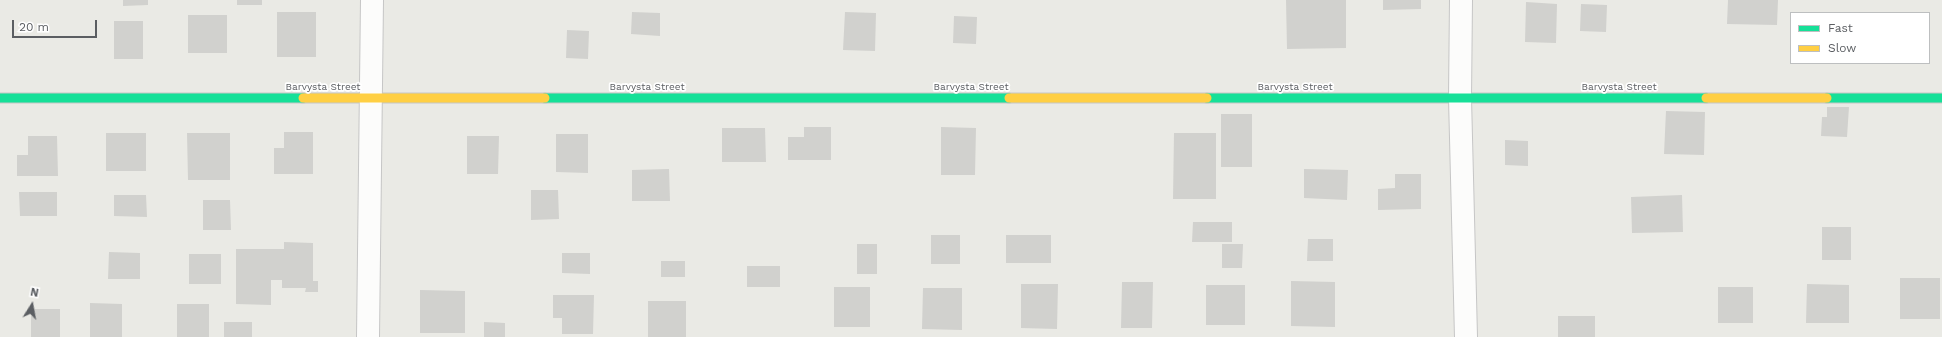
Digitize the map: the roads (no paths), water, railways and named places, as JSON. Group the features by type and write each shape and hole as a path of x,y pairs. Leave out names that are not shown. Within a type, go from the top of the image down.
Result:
{"street":[{"path":"368,337 372,0"},
{"path":"1461,0 1460,98 1466,337"},
{"name":"Barvysta Street","path":"0,98 1942,98"}]}
